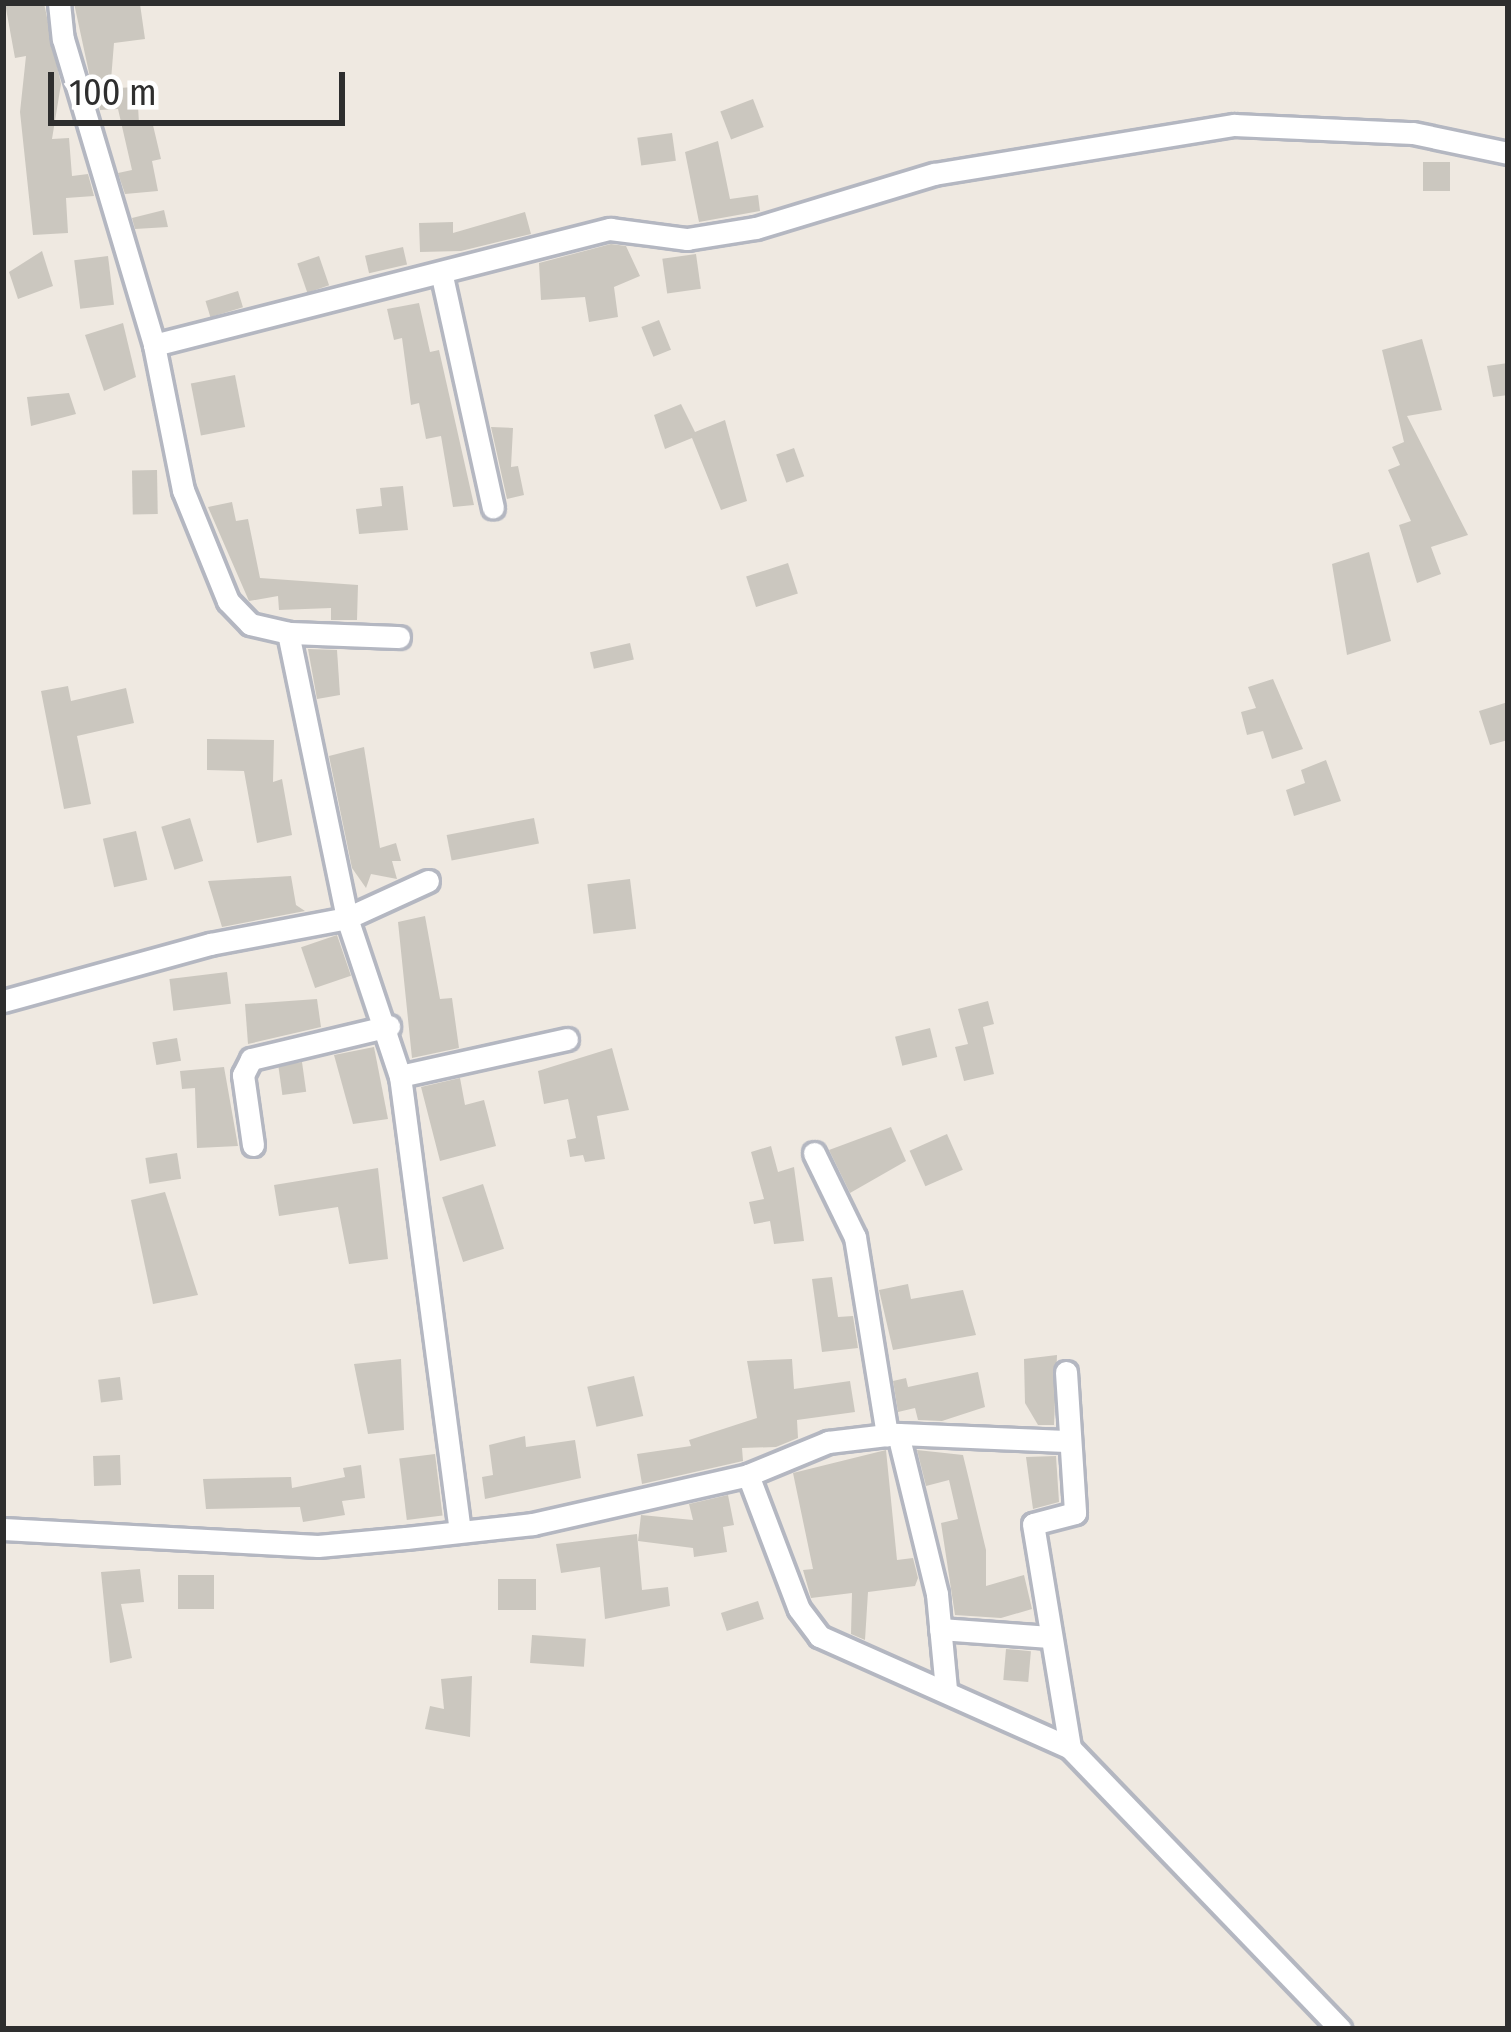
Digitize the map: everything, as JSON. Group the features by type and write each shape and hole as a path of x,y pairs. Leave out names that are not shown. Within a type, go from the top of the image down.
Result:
{"street":[{"path":"59,3 63,39 154,345 183,490 220,584 250,624 288,634 399,637"},
{"path":"154,345 442,276 610,229 687,239 756,228 934,174 1234,125 1413,133 1508,153"},
{"path":"442,276 493,507"},
{"path":"288,634 346,918 389,1026 400,1076 460,1531"},
{"path":"3,1001 209,944 346,918 428,880"},
{"path":"253,1145 243,1075 250,1059 389,1026"},
{"path":"400,1076 567,1039"},
{"path":"814,1153 855,1237 893,1435 940,1629 946,1690"},
{"path":"1066,1372 1066,1441 1075,1514 1033,1524 1070,1748"},
{"path":"3,1528 318,1546 532,1524 748,1474 828,1442 893,1435 1066,1441"},
{"path":"748,1474 807,1624 853,1652 1070,1748 1340,2029"},
{"path":"940,1629 1050,1637"}],"building":[{"path":"5,3 44,3 61,84 52,139 69,138 72,176 88,174 94,196 66,198 68,233 33,235 20,112 26,56 15,58"},
{"path":"74,3 140,4 145,39 114,43 111,80 91,82"},
{"path":"137,87 139,124 152,121 161,159 152,161 158,191 125,194 118,173 132,170 118,109 100,110 97,89"},
{"path":"753,99 764,127 731,140 720,112"},
{"path":"672,133 676,161 641,166 637,138"},
{"path":"718,141 730,199 758,195 760,211 699,222 685,152"},
{"path":"1423,162 1450,162 1450,191 1423,191"},
{"path":"164,210 168,227 135,229 132,218"},
{"path":"525,212 531,234 461,251 420,252 419,223 453,222 453,233"},
{"path":"611,244 626,246 640,276 614,287 618,317 589,322 585,297 541,300 539,263"},
{"path":"403,247 407,265 369,273 365,256"},
{"path":"42,251 53,286 18,299 9,272"},
{"path":"696,254 701,289 667,293 662,259"},
{"path":"108,256 114,305 80,309 74,260"},
{"path":"319,256 329,285 307,293 297,263"},
{"path":"238,291 243,307 210,317 205,301"},
{"path":"419,303 430,352 439,350 474,505 453,507 441,436 426,439 419,403 411,405 402,338 394,340 387,309"},
{"path":"659,320 671,350 653,357 641,327"},
{"path":"123,323 136,377 104,391 85,335"},
{"path":"1422,339 1442,410 1407,416 1468,535 1431,547 1441,574 1417,583 1399,525 1411,521 1388,470 1400,465 1392,447 1404,442 1382,350"},
{"path":"1508,363 1508,395 1493,397 1487,366"},
{"path":"235,375 245,427 201,436 191,384"},
{"path":"69,393 76,414 31,426 27,397"},
{"path":"681,404 695,432 725,420 747,501 721,510 692,438 665,449 654,415"},
{"path":"491,427 513,428 511,467 518,466 524,495 507,499"},
{"path":"794,448 804,476 786,483 776,454"},
{"path":"132,470 157,470 158,514 133,514"},
{"path":"403,486 408,530 359,534 356,509 382,506 380,488"},
{"path":"232,502 236,521 248,519 260,578 358,585 357,620 331,620 331,608 279,610 278,596 249,601 208,507"},
{"path":"1369,552 1391,641 1347,655 1332,564"},
{"path":"788,563 798,593 756,607 746,577"},
{"path":"630,643 634,660 594,669 590,652"},
{"path":"308,649 337,650 340,695 317,699"},
{"path":"1273,679 1303,749 1272,759 1263,731 1247,735 1241,712 1256,708 1248,687"},
{"path":"68,686 71,701 126,688 134,723 77,736 91,804 64,809 41,691"},
{"path":"1508,702 1508,740 1490,745 1479,711"},
{"path":"207,739 274,740 273,782 282,779 292,835 257,843 244,771 207,770"},
{"path":"364,747 380,848 396,843 401,861 392,861 397,879 371,874 366,888 352,868 329,756"},
{"path":"1326,760 1341,801 1294,816 1286,790 1305,783 1301,770"},
{"path":"190,818 203,861 174,870 161,827"},
{"path":"534,818 539,844 452,861 447,835"},
{"path":"136,831 147,880 114,887 103,839"},
{"path":"291,876 296,905 305,911 222,927 208,881"},
{"path":"630,879 636,929 593,934 587,884"},
{"path":"425,916 440,999 452,998 459,1048 412,1058 398,922"},
{"path":"337,935 351,976 315,988 301,947"},
{"path":"227,972 231,1004 173,1011 169,979"},
{"path":"317,999 321,1027 248,1044 245,1004"},
{"path":"988,1001 994,1024 983,1027 994,1074 964,1081 955,1047 968,1044 958,1009"},
{"path":"930,1028 937,1057 902,1066 895,1037"},
{"path":"177,1038 181,1061 156,1065 152,1042"},
{"path":"374,1047 388,1119 353,1124 334,1055"},
{"path":"612,1048 629,1110 597,1116 605,1159 585,1162 583,1155 570,1157 567,1140 576,1138 568,1099 544,1104 538,1071"},
{"path":"302,1062 306,1092 282,1095 278,1065"},
{"path":"224,1067 238,1146 197,1148 195,1088 182,1089 180,1071"},
{"path":"460,1078 465,1105 484,1100 496,1146 440,1161 421,1087"},
{"path":"891,1127 906,1161 850,1193 829,1150"},
{"path":"947,1134 963,1170 925,1186 910,1151"},
{"path":"771,1146 778,1172 794,1167 804,1241 774,1244 770,1221 754,1224 749,1202 764,1199 751,1152"},
{"path":"177,1153 181,1179 149,1184 145,1158"},
{"path":"378,1168 388,1259 349,1264 338,1207 279,1216 274,1185"},
{"path":"483,1184 504,1249 463,1262 442,1197"},
{"path":"165,1192 198,1295 153,1304 131,1200"},
{"path":"832,1277 838,1317 853,1316 858,1348 822,1352 812,1279"},
{"path":"908,1284 911,1299 963,1290 976,1335 893,1350 879,1290"},
{"path":"1057,1355 1054,1425 1038,1425 1025,1403 1024,1359"},
{"path":"401,1359 404,1430 368,1434 354,1364"},
{"path":"792,1359 794,1389 850,1381 855,1412 797,1420 798,1438 776,1447 742,1448 743,1461 642,1484 637,1454 691,1446 689,1440 757,1418 747,1361"},
{"path":"978,1372 985,1407 942,1421 918,1420 915,1408 898,1412 893,1381 906,1378 908,1387"},
{"path":"634,1376 643,1416 596,1427 587,1387"},
{"path":"120,1377 123,1400 101,1403 98,1380"},
{"path":"525,1436 526,1447 575,1440 581,1478 485,1499 482,1477 493,1475 489,1445"},
{"path":"886,1450 897,1560 913,1558 918,1578 915,1586 868,1592 865,1640 851,1634 852,1593 811,1598 803,1570 813,1569 793,1473"},
{"path":"917,1450 963,1455 986,1550 986,1586 1024,1575 1032,1609 1001,1618 955,1615 941,1523 958,1519 949,1480 926,1486"},
{"path":"435,1454 443,1516 407,1520 399,1458"},
{"path":"120,1455 121,1485 94,1486 93,1456"},
{"path":"1056,1456 1059,1502 1033,1509 1026,1457"},
{"path":"361,1465 365,1498 342,1501 345,1515 303,1522 300,1507 206,1509 203,1479 291,1477 292,1488 345,1477 343,1468"},
{"path":"728,1495 734,1525 723,1527 727,1552 694,1557 693,1548 638,1541 641,1515 693,1520 689,1504"},
{"path":"637,1534 642,1590 668,1587 670,1606 605,1619 600,1567 561,1573 556,1544"},
{"path":"140,1569 144,1602 121,1604 132,1658 110,1663 101,1572"},
{"path":"178,1575 214,1575 214,1609 178,1609"},
{"path":"498,1579 536,1579 536,1610 498,1610"},
{"path":"758,1601 764,1619 727,1631 721,1613"},
{"path":"532,1635 586,1639 584,1667 530,1663"},
{"path":"1006,1649 1031,1651 1028,1682 1003,1680"},
{"path":"472,1676 470,1737 425,1729 430,1706 444,1709 441,1679"}]}
